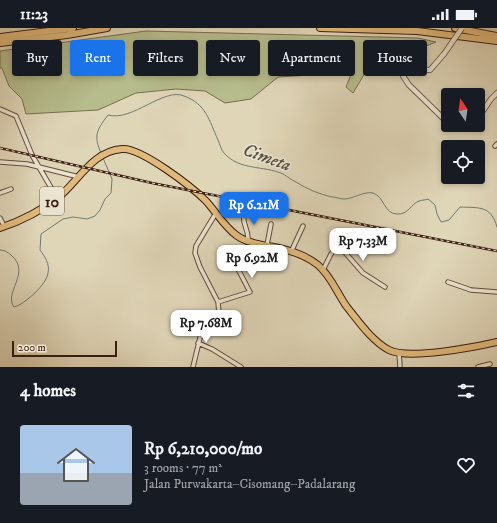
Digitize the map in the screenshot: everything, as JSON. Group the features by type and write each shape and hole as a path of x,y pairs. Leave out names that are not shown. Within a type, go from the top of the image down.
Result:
{"highway":[{"path":"0,37 72,28"},
{"path":"0,43 107,28"},
{"path":"320,28 417,31 497,41"},
{"path":"455,28 497,36"},
{"name":"10","path":"2,227 30,215 57,198 94,160 107,153 126,149 138,153 191,188 234,233 248,241 291,252 312,261 323,270 360,323 382,345 393,352 446,351 497,342"}],"street":[{"path":"441,116 409,85 403,76 404,71 408,69 430,70 444,54 462,28"},
{"path":"485,107 491,98 497,93"},
{"path":"0,108 16,116 29,148 57,198"},
{"path":"0,162 27,164 78,177"},
{"path":"0,194 11,189"},
{"path":"244,210 243,220 248,234 248,241"},
{"path":"193,367 205,317 216,317 219,315 218,302 200,267 195,253 196,246 216,213"},
{"path":"0,218 2,227"},
{"path":"266,265 271,224"},
{"path":"291,252 303,226"},
{"path":"323,270 331,254 336,248 341,248 363,274 385,287"},
{"path":"218,302 250,292 239,272"},
{"path":"448,282 471,290 497,292"},
{"path":"198,343 212,349 241,367"},
{"path":"399,352 400,367"},
{"path":"478,367 490,364"}],"green space":[{"path":"146,31 418,38 427,40 363,40 363,76 353,93 346,87 350,76 355,76 355,40 268,40 268,76 294,76 278,77 251,99 225,103 205,91 176,89 136,93 98,110 26,114 22,99 9,86 2,68 0,68 0,51 12,49 12,76 62,76 62,43 70,41 70,76 125,76 125,40 80,40"},
{"path":"427,40 436,42 427,46"}],"waterway":[{"name":"Cimeta","path":"101,153 97,142 97,133 108,115 117,116 127,114 167,96 184,96 191,99 202,108 209,119 223,152 237,163 275,171 309,189 332,197 344,199 366,193 373,193 380,198 389,211 397,214 404,213 416,202 428,199 435,205 441,222 449,220 460,207 483,209 488,211 497,227"},
{"name":"Cimeta","path":"0,250 11,255 17,262 19,269 12,295 14,307 24,302 35,293 47,277 48,264 40,250 41,234 63,219 73,217 87,219 95,216 100,210 105,199 111,193 112,179 103,158"}],"railway":[{"path":"0,148 152,183 497,251"}]}
